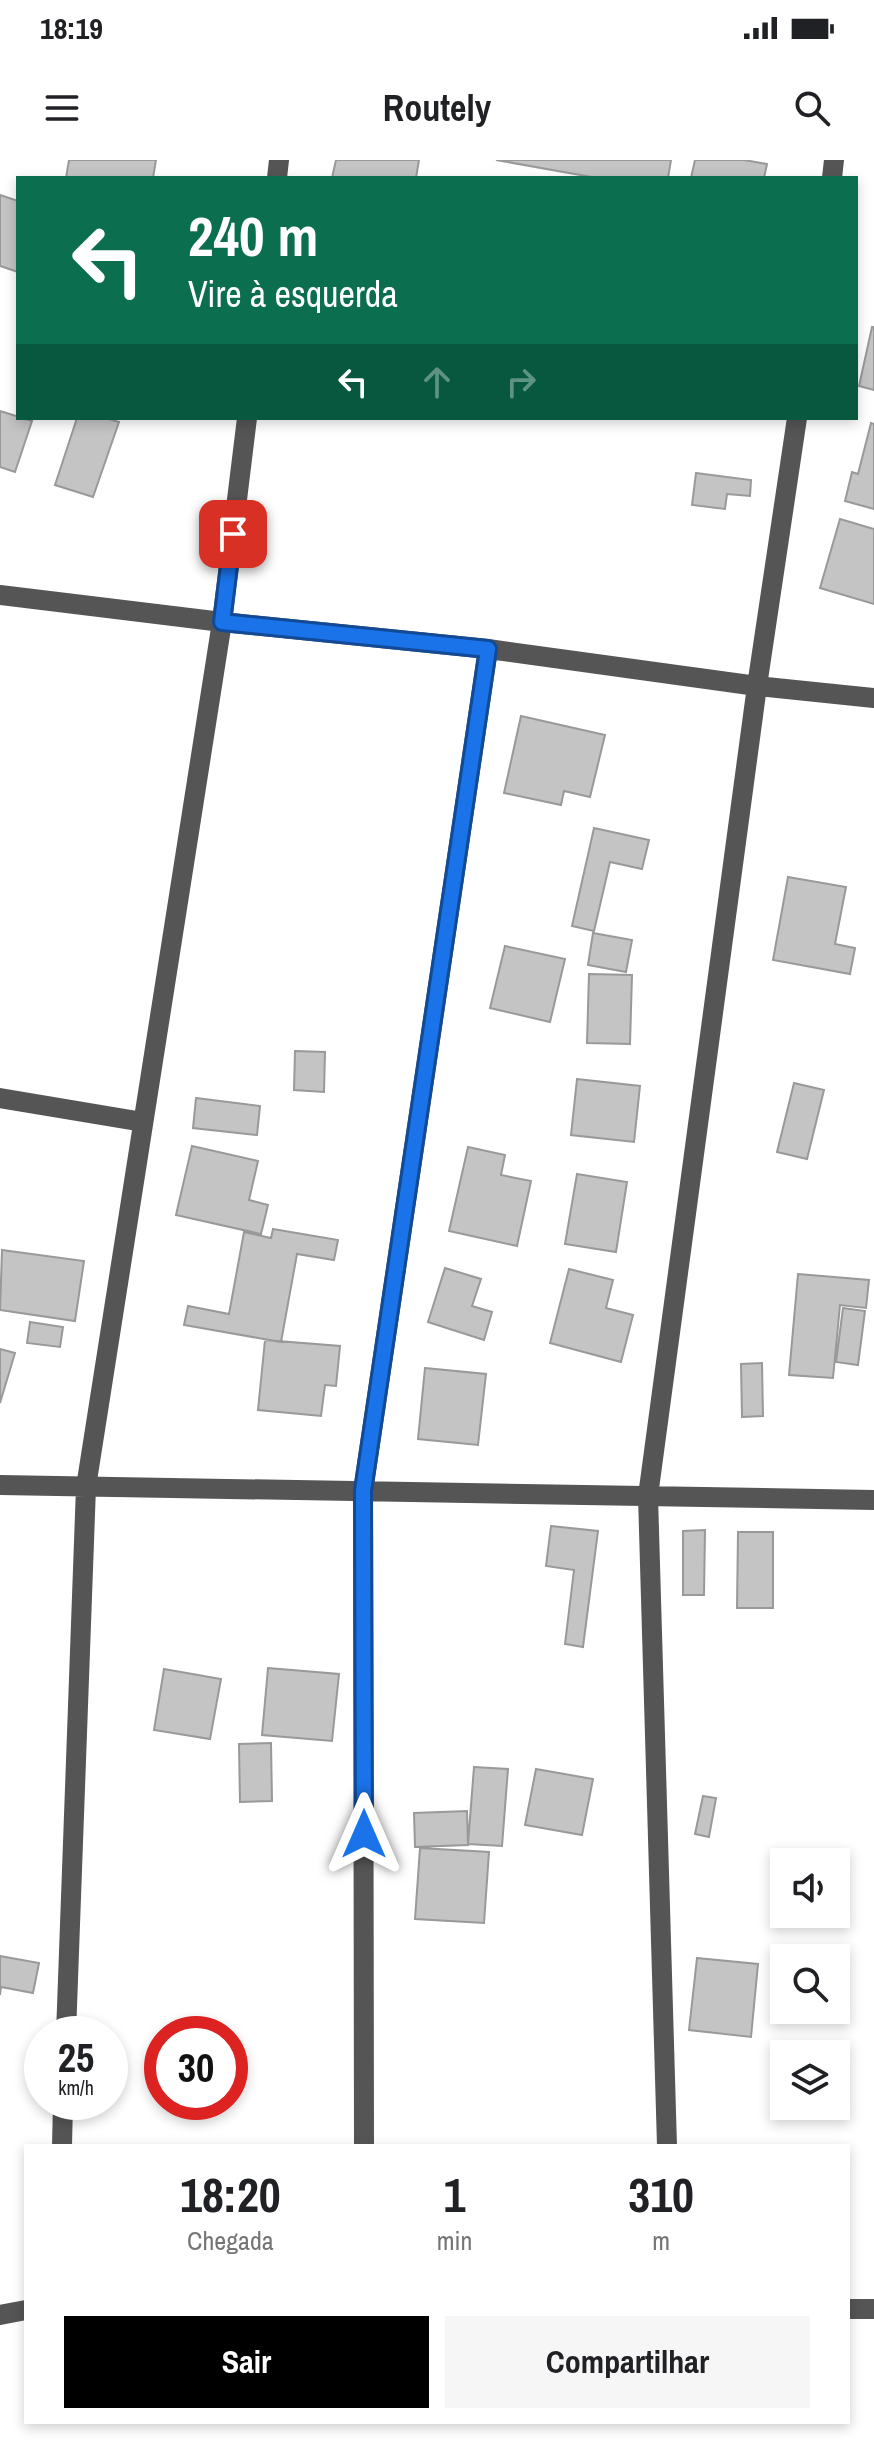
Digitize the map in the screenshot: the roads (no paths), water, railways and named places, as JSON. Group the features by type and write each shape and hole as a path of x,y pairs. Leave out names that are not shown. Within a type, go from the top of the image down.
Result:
{"street":[{"path":"67,2016 86,1487 222,622 247,420"},
{"path":"667,2144 648,1496 757,686 797,420"},
{"path":"0,595 222,622 488,649 757,686 874,698"},
{"path":"364,2144 363,1491 488,649"},
{"path":"0,1098 143,1122"},
{"path":"0,1485 874,1500"},
{"path":"62,2144 63,2120"},
{"path":"850,2309 874,2309"},
{"path":"0,2315 24,2310"}]}
